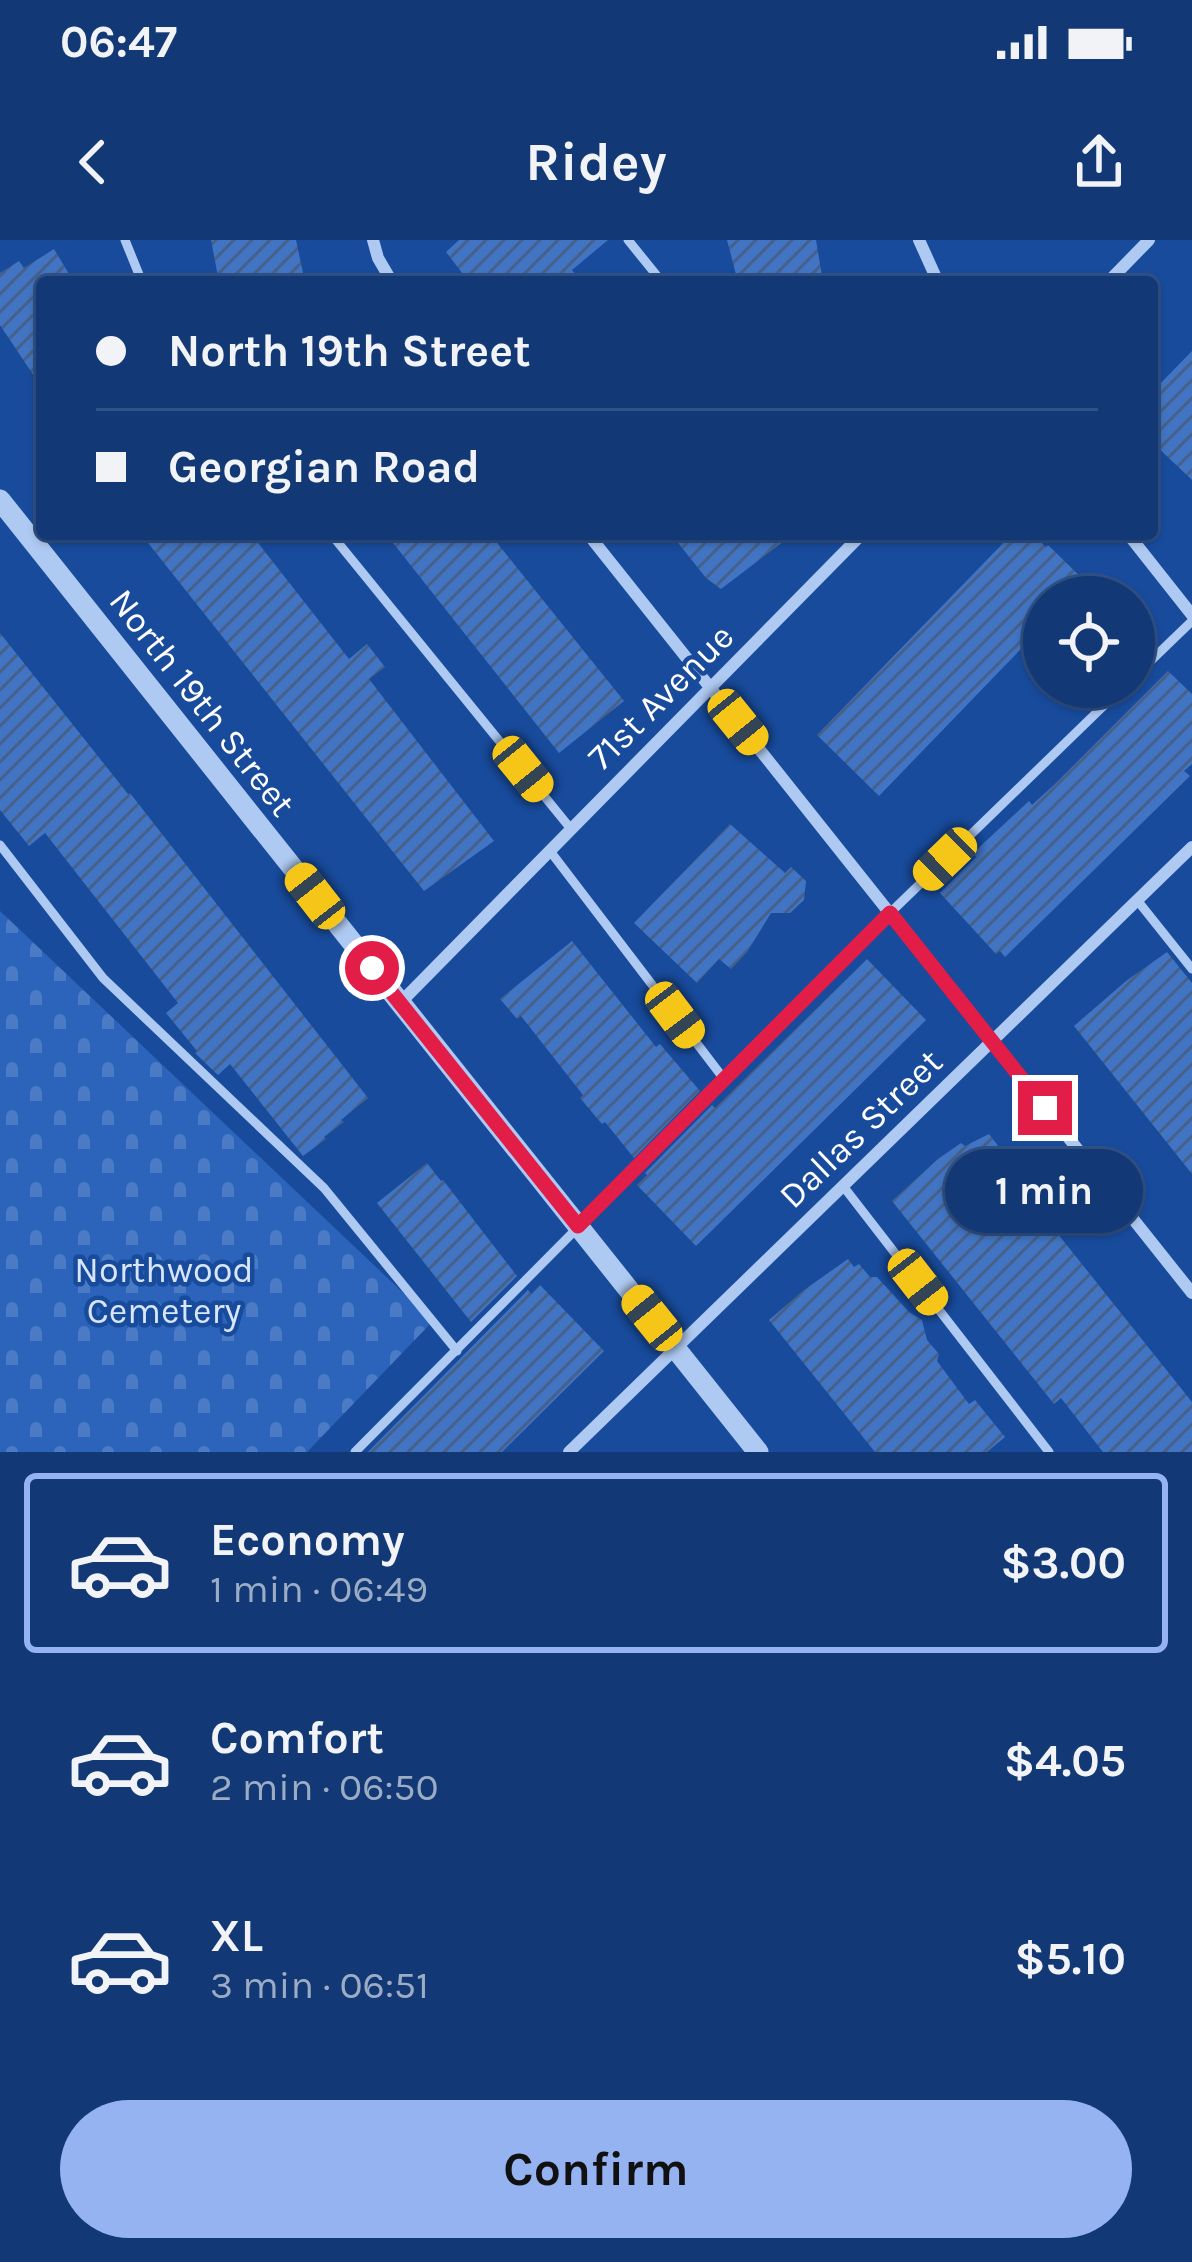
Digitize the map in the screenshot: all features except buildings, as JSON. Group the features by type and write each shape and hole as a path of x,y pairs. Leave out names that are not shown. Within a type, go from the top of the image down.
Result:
{"street":[{"path":"373,240 388,276"},
{"path":"920,240 935,276"},
{"path":"1114,276 1149,240"},
{"name":"North 19th Street","path":"0,500 758,1452"},
{"path":"593,540 1192,1293"},
{"name":"71st Avenue","path":"400,1003 856,540"},
{"path":"1133,540 1192,618"},
{"name":"Dallas Street","path":"569,1452 1192,847"}],"lane":[{"path":"125,240 139,276"},
{"path":"628,240 657,276"},
{"path":"336,540 572,829"},
{"path":"1155,656 1192,618"},
{"path":"356,1452 890,913 1102,708"},
{"path":"0,844 103,978 324,1188 457,1351"},
{"path":"550,851 724,1079"},
{"path":"1137,900 1192,969"},
{"path":"843,1186 1049,1452"}],"green space":[{"name":"Northwood Cemetery","path":"0,911 433,1321 307,1452 0,1452"}],"route":[{"path":"372,968 578,1226 890,913 1045,1108"}]}
